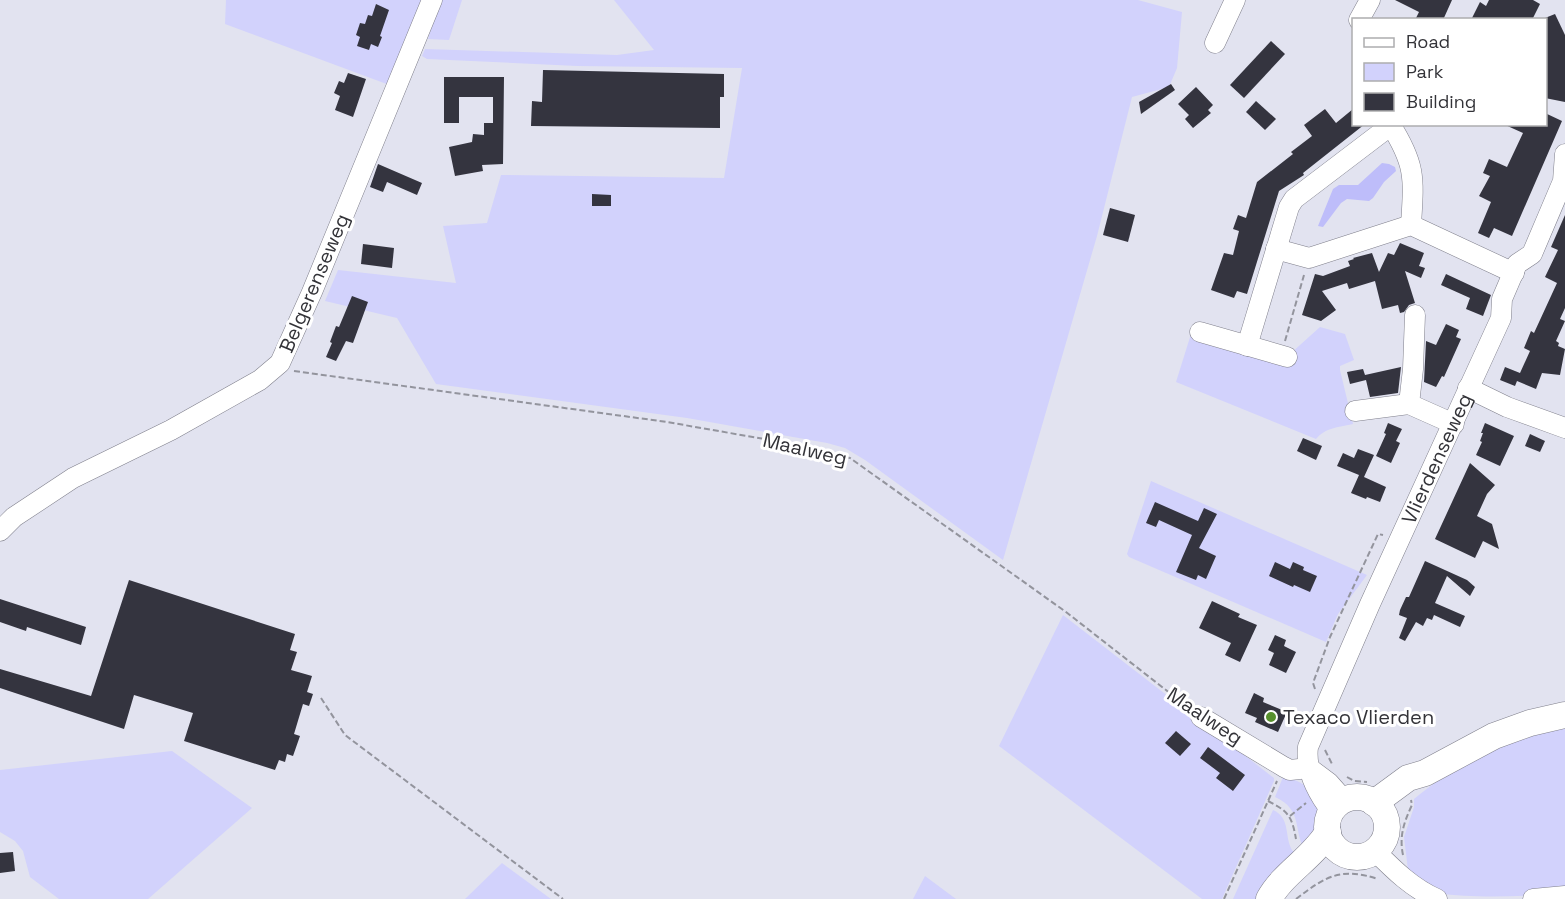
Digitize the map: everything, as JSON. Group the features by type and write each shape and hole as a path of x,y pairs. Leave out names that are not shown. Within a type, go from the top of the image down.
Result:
{"main road":[{"path":"1379,810 1417,788 1425,773 1494,736 1530,723 1565,715"},
{"path":"1269,899 1274,890 1322,842 1335,815 1364,798 1379,810 1386,835 1375,851 1367,856 1343,854 1333,857 1274,899"},
{"path":"1335,815 1333,845 1343,854"}],"street":[{"name":"Belgerenseweg","path":"0,531 14,517 73,478 171,430 260,380 280,363 312,292 432,0"},
{"path":"1215,43 1235,0"},
{"path":"1360,18 1370,0"},
{"path":"1247,346 1289,207 1294,199 1389,126"},
{"path":"1391,126 1404,147 1410,163 1413,178 1411,225"},
{"name":"Vlierdenseweg","path":"1310,768 1308,747 1327,701 1454,424 1468,388 1502,318 1502,299 1517,264 1532,254 1543,229 1563,181 1565,154"},
{"path":"1276,249 1309,258 1411,225 1514,273"},
{"path":"1409,404 1415,315"},
{"path":"1200,332 1284,356"},
{"path":"1468,388 1507,407 1565,428"},
{"path":"1355,411 1409,404 1454,424"},
{"name":"Maalweg","path":"1201,717 1290,770 1310,768"},
{"path":"1310,768 1329,783 1335,815"},
{"path":"1375,851 1413,886 1437,899"},
{"path":"1533,899 1565,896"}],"path":[{"path":"1284,356 1309,258"},
{"name":"Maalweg","path":"280,363 295,371 667,422 804,446 850,458 1066,612 1201,717"},
{"path":"321,698 345,735 563,899"},
{"path":"1224,899 1284,767"},
{"path":"1268,801 1286,811 1290,816"},
{"path":"1296,899 1323,881 1342,873 1355,873 1385,881"}],"green space":[{"path":"226,0 427,0 392,86 225,24"},
{"path":"440,0 462,0 449,40 428,39"},
{"path":"614,0 1138,0 1182,12 1177,68 1169,87 1132,97 1097,236 1003,560 845,448 687,418 436,384 397,318 325,301 338,270 456,283 443,226 487,223 501,175 724,178 742,68 577,66 427,59 422,56 425,49 617,55 654,50"},
{"path":"1320,327 1345,334 1354,360 1340,366 1353,424 1329,430 1316,439 1176,382 1191,334 1290,354"},
{"path":"1151,481 1367,575 1338,614 1326,642 1129,557 1127,554"},
{"path":"1063,615 1274,778 1222,899 1202,899 999,746"},
{"path":"1565,722 1565,894 1484,896 1438,893 1408,870 1404,837 1414,807 1414,799 1450,772 1468,762 1523,737"},
{"path":"172,751 252,808 148,899 59,899 30,877 23,851 15,841 0,832 0,770"},
{"path":"1283,777 1308,788 1319,801 1322,809 1320,827 1306,852 1294,815 1284,802 1275,797"},
{"path":"1273,810 1279,813 1285,822 1290,845 1299,858 1256,899 1233,899"},
{"path":"502,863 551,899 465,899"},
{"path":"925,876 956,899 913,899"}],"shaded area":[{"path":"1382,163 1395,167 1396,171 1384,182 1373,198 1369,201 1347,199 1341,203 1323,227 1318,226 1333,189 1339,185 1358,185"}],"building":[{"path":"1395,0 1452,0 1444,18 1416,18 1419,12"},
{"path":"1489,0 1533,0 1540,4 1533,18 1472,18 1480,2 1486,6"},
{"path":"376,4 389,10 378,47 371,44 369,50 357,46 360,37 356,35 360,23 365,24 368,15 372,16"},
{"path":"1555,14 1565,35 1565,102 1547,98 1547,18 1545,18"},
{"path":"1271,41 1285,54 1244,98 1230,85"},
{"path":"543,70 724,74 724,97 720,97 720,128 531,126 532,101 542,102"},
{"path":"348,73 366,79 353,117 335,110 340,96 334,93 339,81 344,83"},
{"path":"444,77 504,77 503,164 482,165 483,171 455,176 449,147 472,142 473,134 484,135 484,123 493,123 493,97 459,97 459,123 444,123"},
{"path":"1171,84 1175,90 1141,114 1139,102"},
{"path":"1196,87 1213,105 1208,110 1211,113 1193,128 1185,119 1189,115 1178,104"},
{"path":"1256,101 1276,119 1265,130 1246,112"},
{"path":"1325,109 1336,123 1352,110 1352,126 1362,126 1303,173 1304,175 1279,191 1247,294 1237,291 1234,298 1211,290 1224,253 1233,255 1239,231 1233,229 1238,215 1246,218 1257,182 1312,136 1304,125"},
{"path":"1547,114 1562,121 1512,236 1494,228 1489,238 1478,233 1491,202 1479,196 1490,176 1483,173 1489,159 1507,167 1523,133 1507,126 1547,126"},
{"path":"378,164 422,183 417,195 387,182 383,192 370,187"},
{"path":"592,194 611,195 611,206 592,206"},
{"path":"1110,208 1135,215 1128,242 1103,235"},
{"path":"1565,215 1565,308 1560,319 1565,321 1556,341 1559,343 1558,346 1565,349 1560,375 1542,373 1536,389 1517,381 1515,386 1500,380 1505,367 1520,373 1530,351 1524,348 1531,331 1534,333 1557,283 1545,277 1558,250 1551,247"},
{"path":"1400,243 1424,253 1419,266 1425,268 1421,278 1405,271 1415,303 1409,305 1404,312 1400,313 1398,305 1382,309 1375,281 1349,289 1347,283 1322,291 1336,310 1321,321 1302,315 1315,274 1323,276 1350,266 1348,261 1353,258 1372,253 1379,272 1388,253 1394,255"},
{"path":"363,244 394,248 392,268 361,264"},
{"path":"1446,274 1491,295 1483,316 1466,309 1470,298 1441,285"},
{"path":"352,296 368,302 353,343 346,341 336,361 326,357 336,326 339,327"},
{"path":"1446,324 1459,330 1456,337 1461,339 1444,377 1442,376 1436,387 1424,382 1426,341 1436,345"},
{"path":"1401,367 1398,393 1370,397 1366,380 1350,384 1347,372 1363,369 1365,375"},
{"path":"1388,423 1402,429 1396,441 1400,443 1391,463 1376,456 1386,434 1384,433"},
{"path":"1485,423 1514,436 1500,466 1476,455 1482,442 1480,441 1483,433 1481,433"},
{"path":"1530,434 1545,441 1540,452 1525,446"},
{"path":"1303,438 1322,446 1316,460 1297,451"},
{"path":"1358,449 1374,455 1364,477 1386,487 1380,502 1351,493 1359,475 1337,466 1343,453 1354,458"},
{"path":"1470,463 1495,485 1487,494 1477,516 1492,524 1499,549 1483,541 1475,558 1435,539"},
{"path":"1155,502 1198,521 1204,508 1217,514 1199,548 1216,556 1206,579 1198,575 1196,580 1176,572 1192,535 1159,520 1156,527 1146,523"},
{"path":"1425,561 1467,580 1475,587 1470,596 1447,576 1435,603 1465,616 1460,627 1434,615 1432,620 1427,618 1423,626 1416,622 1405,641 1399,638 1407,618 1399,615 1400,610 1406,597 1409,597"},
{"path":"1275,562 1290,569 1293,562 1304,567 1303,570 1317,576 1310,592 1269,576"},
{"path":"129,580 295,634 290,650 297,652 291,670 312,676 307,692 313,694 309,706 303,704 294,734 300,736 293,756 287,754 285,762 279,760 275,770 184,741 193,713 134,695 124,729 0,688 0,669 91,696"},
{"path":"0,599 86,627 81,645 27,627 26,631 0,622"},
{"path":"1212,601 1240,614 1238,617 1257,625 1240,662 1225,655 1231,643 1199,628"},
{"path":"1275,635 1286,640 1284,646 1296,652 1286,673 1269,665 1274,653 1268,650"},
{"path":"1254,693 1264,698 1263,702 1287,712 1278,732 1255,722 1257,718 1245,713"},
{"path":"1176,731 1191,744 1180,756 1165,743"},
{"path":"1208,747 1245,775 1233,791 1216,778 1220,773 1200,758"},
{"path":"13,852 15,871 0,873 0,853"}],"place":[{"name":"Texaco Vlierden","path":"1271,717"}]}
